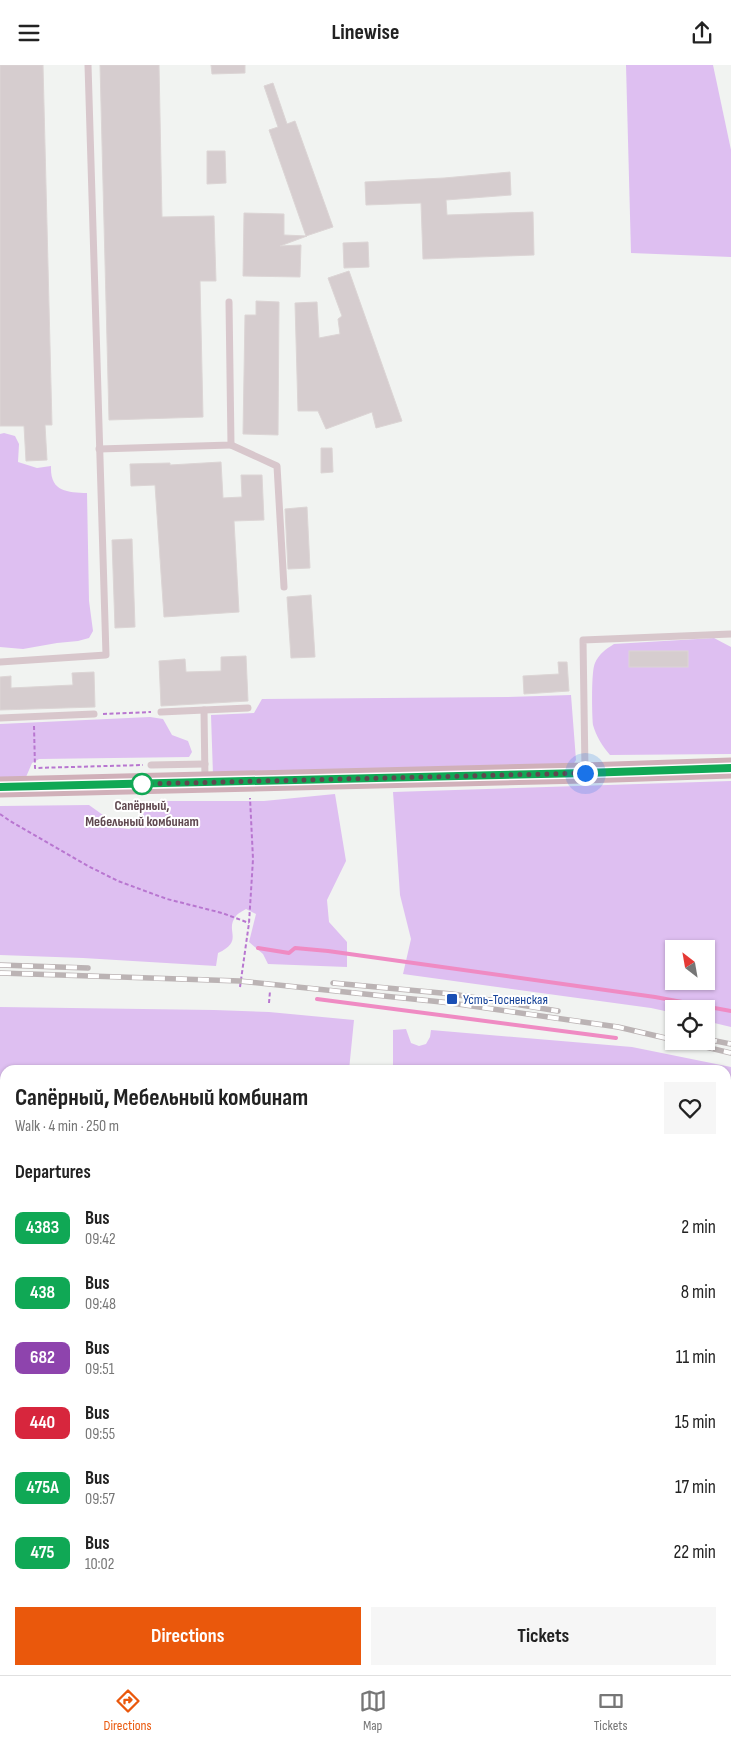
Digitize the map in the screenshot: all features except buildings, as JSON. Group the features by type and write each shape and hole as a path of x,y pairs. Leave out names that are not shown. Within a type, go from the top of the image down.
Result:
{"main road":[{"path":"0,787 205,773 249,782 731,768"}],"lane":[{"path":"0,662 106,655 88,65"},
{"path":"229,302 230,445"},
{"path":"99,449 230,445 277,466 284,587"},
{"path":"585,773 584,640 731,634"},
{"path":"161,712 248,708"},
{"path":"150,765 205,773 204,710"},
{"path":"0,718 94,714"}],"path":[{"path":"94,714 161,712"},
{"path":"33,717 35,768 150,765"},
{"path":"240,987 249,923 253,859 249,782"},
{"path":"0,814 88,866 118,881 166,899 212,910 249,923"},
{"path":"269,1003 270,991"}],"shaded area":[{"path":"626,65 713,65 731,150 731,257 631,253"},
{"path":"4,433 15,436 19,444 18,462 37,468 51,466 53,481 61,489 87,493 89,601 93,631 89,638 23,649 0,647 0,434"},
{"path":"714,638 731,647 731,754 610,755 600,741 593,725 593,675 595,663 601,654 614,644"},
{"path":"571,695 576,760 571,768 213,775 211,715 254,713 262,699"},
{"path":"150,717 163,719 172,735 188,741 192,752 189,757 39,759 32,763 26,777 0,783 0,724"},
{"path":"731,781 731,1027 715,1023 715,1000 665,1000 665,1011 403,974 411,939 400,895 393,792"},
{"path":"335,794 346,861 327,900 329,922 347,942 347,967 268,964 263,954 249,942 256,914 246,909 237,915 233,921 231,944 218,953 216,966 0,955 0,806 89,805 121,828 129,829 137,826 144,813 150,807 162,801 264,801"},
{"path":"0,1007 269,1012 354,1020 350,1065 0,1065"},
{"path":"406,1029 411,1043 419,1046 426,1044 431,1030 632,1047 721,1065 393,1065 393,1030"}],"waterway":[{"path":"258,948 289,953 295,948 328,951 655,997 731,1011"},
{"path":"317,999 616,1038"}],"railway":[{"path":"0,965 88,968"},
{"path":"0,973 240,981 451,1003 618,1027 665,1038"},
{"path":"333,983 452,994 558,1011"},
{"path":"715,1041 731,1044"},
{"path":"715,1049 731,1053"}],"bus line":[{"name":"438З","path":"0,787 731,768"}],"place":[{"name":"Сапёрный, Мебельный комбинат","path":"142,784"},
{"name":"Усть-Тосненская","path":"452,999"}],"route":[{"path":"142,784 585,773"}]}
